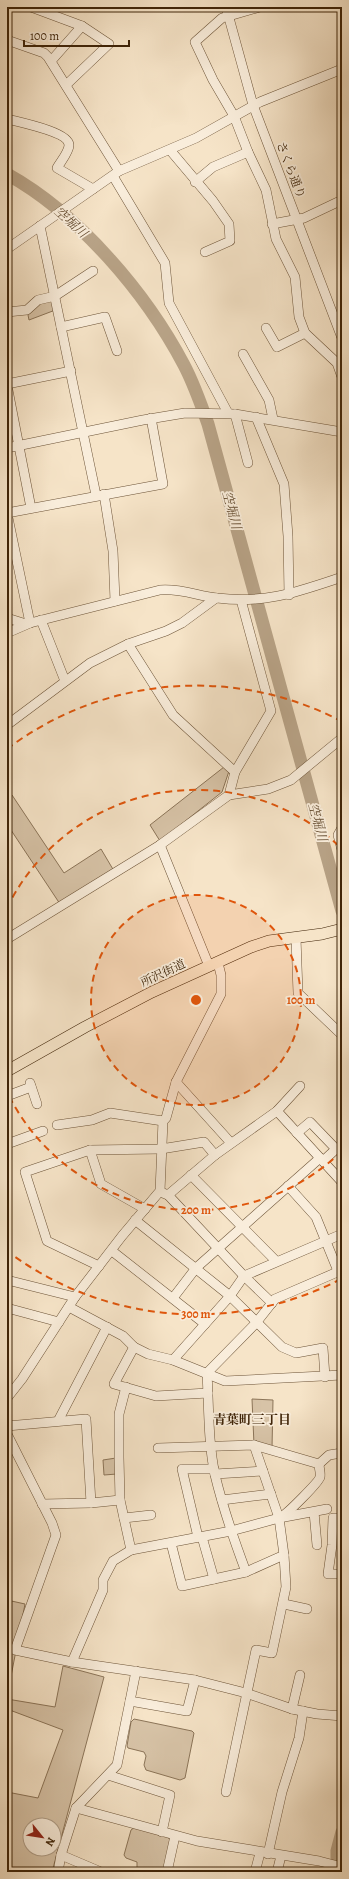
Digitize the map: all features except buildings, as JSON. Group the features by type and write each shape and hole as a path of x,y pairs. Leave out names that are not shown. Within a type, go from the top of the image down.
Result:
{"main road":[{"name":"所沢街道","path":"7,1071 117,1010 213,964 260,944 339,930"}],"street":[{"path":"31,7 82,26 109,44 66,85"},
{"path":"260,7 227,12 195,42 213,80 234,116 248,152 266,190 276,239 295,277 299,317 305,333 340,362 342,377"},
{"name":"さくら通り","path":"227,12 253,105 342,338"},
{"path":"52,62 82,26"},
{"path":"7,40 44,54 52,62 66,85 165,263 169,303 232,413 248,463"},
{"path":"10,245 116,174 196,138 253,105 342,69"},
{"path":"7,119 56,132 66,139 69,143 68,147 57,168 93,189"},
{"path":"170,150 195,182 213,201 229,224 230,241 206,252"},
{"path":"195,182 212,166 248,152"},
{"path":"272,224 297,220 342,200"},
{"path":"40,226 83,432 113,551 115,601"},
{"path":"7,312 27,310 38,300 55,296 93,271"},
{"path":"61,327 105,317 117,351"},
{"path":"266,328 277,347 305,333"},
{"path":"243,354 269,400 273,419"},
{"path":"31,508 7,384 70,371"},
{"path":"7,448 151,418 185,413 232,413 342,432"},
{"path":"256,417 284,484 288,536 289,595"},
{"path":"28,624 7,513 163,484 151,418"},
{"path":"7,633 41,620 169,589 216,598 242,600 272,598 289,595 342,577"},
{"path":"7,725 90,663 128,644 166,631 182,623 216,598"},
{"path":"229,795 235,772 271,711 242,600"},
{"path":"7,618 28,624"},
{"path":"41,620 65,681"},
{"path":"128,644 173,715 235,772"},
{"path":"7,939 160,845 229,795 268,789 295,777 342,738"},
{"path":"342,828 338,835 342,850"},
{"path":"160,845 213,964 221,975 221,994 176,1082 166,1118 163,1121 161,1149 164,1193 272,1303"},
{"path":"296,938 298,993 342,1035"},
{"path":"176,1082 231,1143"},
{"path":"7,1096 30,1084 37,1104"},
{"path":"7,1398 22,1379 75,1297 145,1209 164,1193 192,1175 231,1143 277,1111 300,1086"},
{"path":"277,1111 342,1182"},
{"path":"57,1125 92,1120 110,1113 163,1121"},
{"path":"173,1298 196,1268 288,1186 321,1159 336,1149 310,1122 297,1133"},
{"path":"7,1144 43,1131"},
{"path":"99,1266 47,1241 25,1172 90,1150 161,1149 204,1142 215,1155"},
{"path":"90,1150 101,1184 145,1209"},
{"path":"192,1175 276,1261"},
{"path":"246,1572 231,1531 215,1471 211,1446 206,1374 256,1322 275,1299 340,1271 316,1217 288,1186"},
{"path":"135,1220 230,1296 282,1347 296,1353 323,1348 325,1376"},
{"path":"173,1360 230,1296 244,1276 342,1234"},
{"path":"112,1251 205,1324"},
{"path":"7,1280 75,1297"},
{"path":"69,1307 123,1336 134,1347 148,1354 173,1360 225,1381 237,1382 342,1376"},
{"path":"7,1308 59,1322"},
{"path":"58,1421 107,1327"},
{"path":"134,1347 114,1384 156,1396 208,1393"},
{"path":"126,1387 119,1414 120,1500 131,1550"},
{"path":"7,1426 86,1419 91,1503"},
{"path":"7,1434 52,1523 56,1535 15,1650 72,1662 195,1680 246,1693 292,1709 342,1716"},
{"path":"226,1792 256,1650 272,1653 284,1604 286,1587 284,1555 279,1518 254,1444"},
{"path":"158,1448 254,1444 319,1464"},
{"path":"319,1464 329,1455 342,1453"},
{"path":"279,1518 288,1513 296,1502 316,1485 321,1476 319,1464"},
{"path":"214,1579 200,1537 182,1469 263,1471"},
{"path":"222,1500 271,1494"},
{"path":"42,1504 91,1503 120,1500"},
{"path":"72,1662 103,1590 103,1580 113,1561 131,1550 231,1531 279,1518 327,1509"},
{"path":"314,1512 316,1545"},
{"path":"124,1518 151,1515"},
{"path":"342,1518 333,1518 332,1545 328,1574 342,1574"},
{"path":"171,1543 182,1586 246,1572 284,1555"},
{"path":"284,1604 307,1609"},
{"path":"62,1852 76,1808 117,1765 136,1671"},
{"path":"292,1709 300,1675"},
{"path":"130,1701 187,1711 195,1680"},
{"path":"255,1872 264,1853 299,1738 303,1711"},
{"path":"108,1775 170,1795 162,1832"},
{"path":"76,1808 175,1836 281,1856 319,1861 342,1867"},
{"path":"167,1872 175,1836"},
{"path":"62,1855 101,1872"},
{"path":"277,1872 281,1856"},
{"path":"58,1872 61,1857"}],"shaded area":[{"path":"55,296 58,309 29,320 27,310"},
{"path":"224,767 229,771 222,792 160,841 150,825"},
{"path":"12,795 64,873 101,849 114,871 60,904 7,824 7,798"},
{"path":"252,1399 273,1400 272,1448 254,1445"},
{"path":"116,1458 117,1474 104,1475 103,1460"},
{"path":"7,1600 25,1604 7,1697"},
{"path":"63,1666 104,1677 62,1834 62,1817 22,1817 22,1857 56,1857 52,1872 7,1872 7,1792 38,1798 63,1730 7,1709 7,1699 55,1707"},
{"path":"134,1719 192,1731 194,1733 185,1778 180,1780 146,1770 144,1765 146,1756 144,1752 128,1748 127,1746 131,1722"},
{"path":"135,1827 167,1836 171,1841 164,1872 137,1872 137,1862 126,1858 124,1855 131,1830"}],"waterway":[{"name":"空堀川","path":"7,174 34,191 60,211 85,233 108,258 130,283 150,310 191,379 208,424 342,911"},
{"name":"空堀川","path":"337,1872 337,1851 342,1832"}],"district":[{"name":"青葉町三丁目","path":"252,1419"}]}
